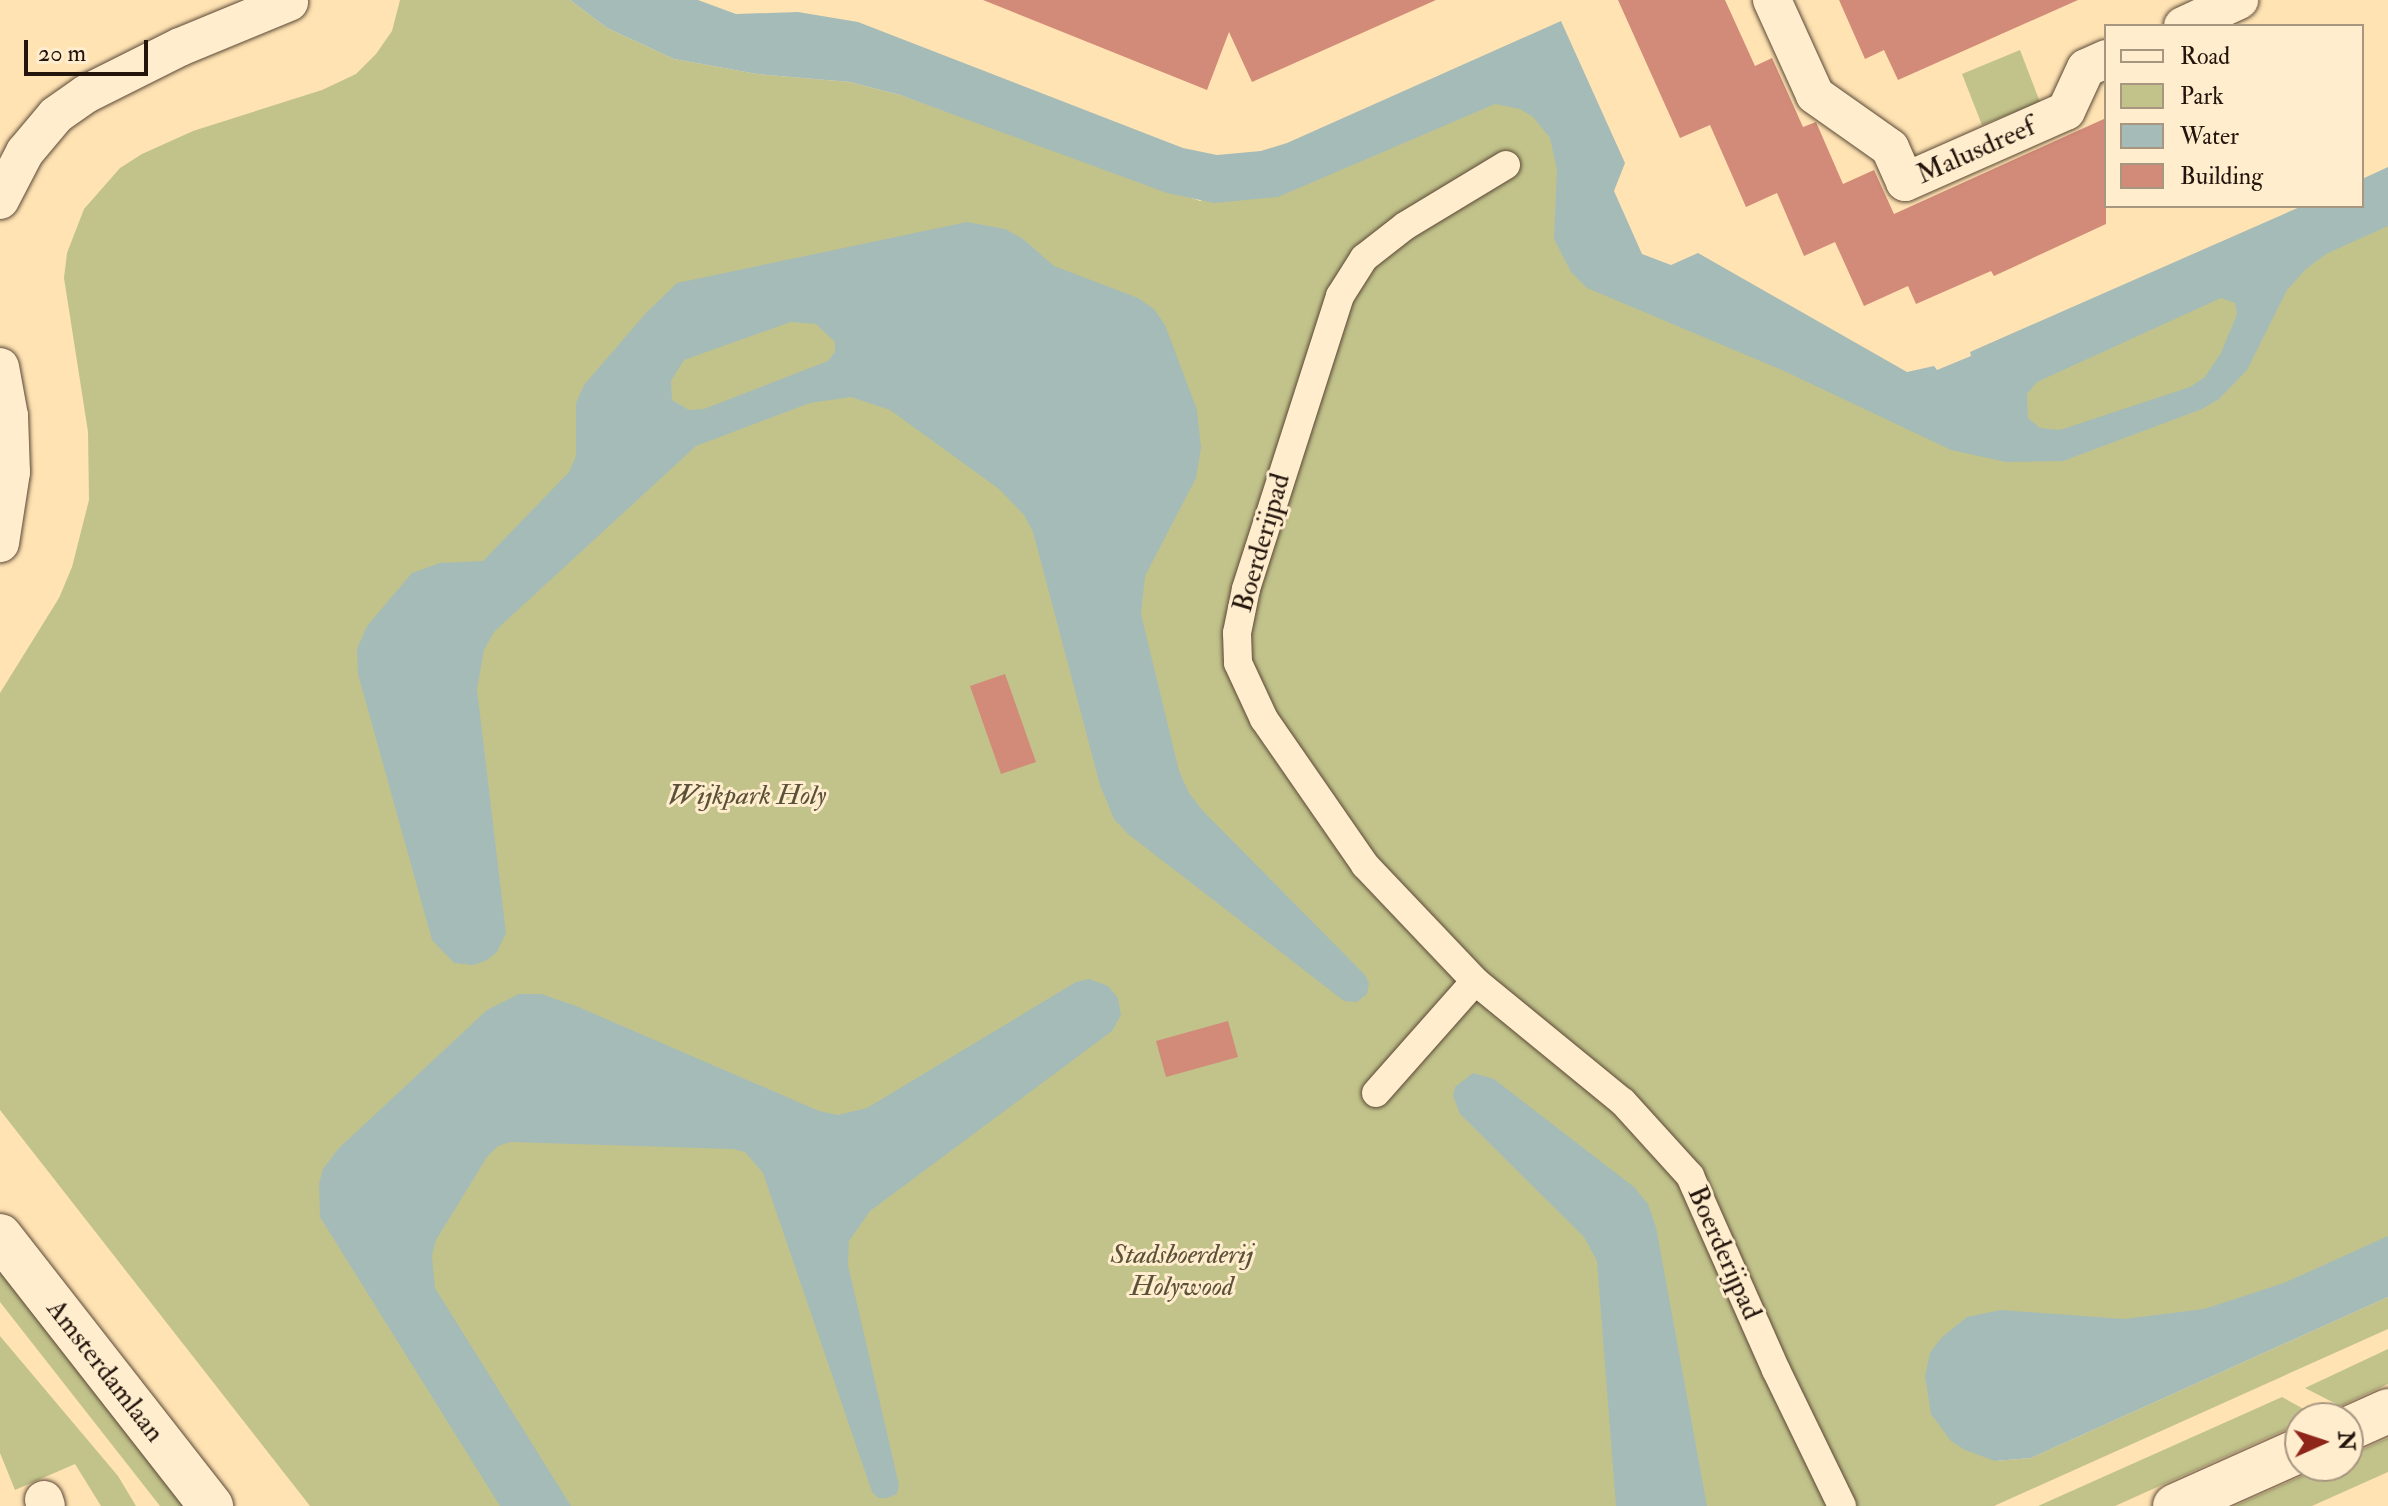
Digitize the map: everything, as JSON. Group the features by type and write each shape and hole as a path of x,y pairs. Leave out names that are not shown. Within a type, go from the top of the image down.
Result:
{"street":[{"name":"Malusdreef","path":"1772,0 1815,95 1890,148 1905,182 2066,111 2086,68 2104,60"},
{"path":"2188,24 2241,1"},
{"path":"0,200 25,152 56,115 86,94 180,47 289,2"},
{"name":"Boerderijpad","path":"1506,165 1405,226 1364,258 1340,296 1246,589 1237,633 1238,663 1264,719 1365,865 1475,981 1623,1102 1690,1176 1776,1370 1842,1506"},
{"path":"0,367 9,416 11,472 0,543"},
{"path":"1376,1093 1475,981"},
{"name":"Amsterdamlaan","path":"0,1236 211,1506"},
{"path":"2364,1422 2388,1411"},
{"path":"2175,1506 2284,1457"}],"green space":[{"name":"Wijkpark Holy","path":"400,0 570,0 607,28 674,59 757,74 850,82 900,95 1200,201 1539,54 1618,268 1925,398 2388,195 2388,1264 1995,1461 2031,1458 2388,1297 2388,1329 1994,1506 310,1506 0,1110 0,693 59,598 72,567 89,500 88,432 64,278 67,253 84,209 120,168 142,154 193,131 322,90 356,74 376,54 392,31"},
{"path":"2020,50 2040,102 1982,125 1962,74"},
{"path":"0,1269 185,1506 160,1506 0,1302"},
{"path":"0,1336 118,1476 136,1506 101,1506 75,1464 15,1490 0,1453"},
{"path":"2388,1349 2388,1384 2349,1402 2332,1402 2305,1388"},
{"path":"2282,1397 2291,1402 2284,1402 2284,1430 2115,1506 2038,1506"},
{"path":"2388,1438 2388,1472 2312,1506 2235,1506 2289,1482 2364,1482 2364,1449"}],"water":[{"path":"570,0 698,0 736,14 798,12 858,22 1183,148 1217,155 1261,151 1287,143 1561,21 1625,163 1614,191 1642,254 1671,265 1698,253 1907,372 1934,366 1937,370 1971,356 1970,352 2297,208 2364,208 2364,178 2388,167 2388,226 2326,254 2306,269 2287,290 2247,370 2219,399 2202,409 2063,461 2006,462 1951,450 1782,370 1587,288 1571,272 1554,239 1557,170 1550,138 1533,117 1520,109 1495,104 1278,197 1214,203 1167,193 900,95 850,82 757,74 674,59 607,28","holes":["2221,298 2235,303 2237,314 2221,353 2205,377 2190,387 2060,430 2040,428 2028,418 2027,394 2037,382"]},
{"path":"967,222 1005,229 1023,239 1054,266 1138,298 1154,309 1165,325 1197,410 1201,448 1196,478 1145,576 1141,614 1179,771 1189,793 1203,811 1365,975 1369,983 1367,994 1357,1002 1344,1001 1128,834 1114,819 1100,785 1033,532 1024,515 999,489 890,410 851,397 810,403 696,446 494,632 484,650 477,689 506,933 497,952 487,960 474,965 454,963 432,940 358,674 357,649 367,626 412,573 440,563 483,561 569,472 576,456 576,403 584,385 645,314 677,283","holes":["791,322 816,324 835,342 835,352 828,361 704,409 689,410 672,400 671,381 684,360"]},
{"path":"1089,979 1108,986 1118,998 1121,1015 1112,1031 870,1211 849,1241 848,1265 899,1485 897,1494 887,1498 878,1498 872,1492 763,1173 745,1152 733,1149 511,1142 498,1146 487,1157 436,1240 432,1256 435,1288 571,1506 500,1506 320,1217 319,1184 323,1169 338,1149 487,1010 519,994 541,994 576,1006 819,1111 838,1115 867,1108 1076,982"},
{"path":"1473,1073 1494,1079 1634,1187 1648,1204 1656,1227 1707,1506 1616,1506 1597,1261 1584,1237 1460,1114 1453,1096 1455,1087"},
{"path":"2388,1236 2388,1297 2031,1458 1995,1461 1965,1450 1951,1441 1931,1414 1925,1376 1930,1353 1941,1338 1967,1317 2001,1310 2124,1319 2204,1309 2284,1283"}],"building":[{"path":"983,0 1436,0 1252,82 1229,32 1207,90"},
{"path":"1618,0 1725,0 1755,66 1772,58 1803,127 1816,122 1843,184 1874,170 1894,214 2104,119 2106,224 1994,276 1991,271 1916,304 1908,286 1864,306 1835,242 1804,256 1777,193 1746,207 1710,125 1680,138"},
{"path":"1839,0 2078,0 1898,80 1884,50 1865,59"},
{"path":"1005,674 1036,762 1001,774 970,686"},
{"path":"1228,1021 1238,1057 1166,1077 1156,1041"}],"park label":[{"name":"Stadsboerderij Holywood","path":"1182,1271"}]}
